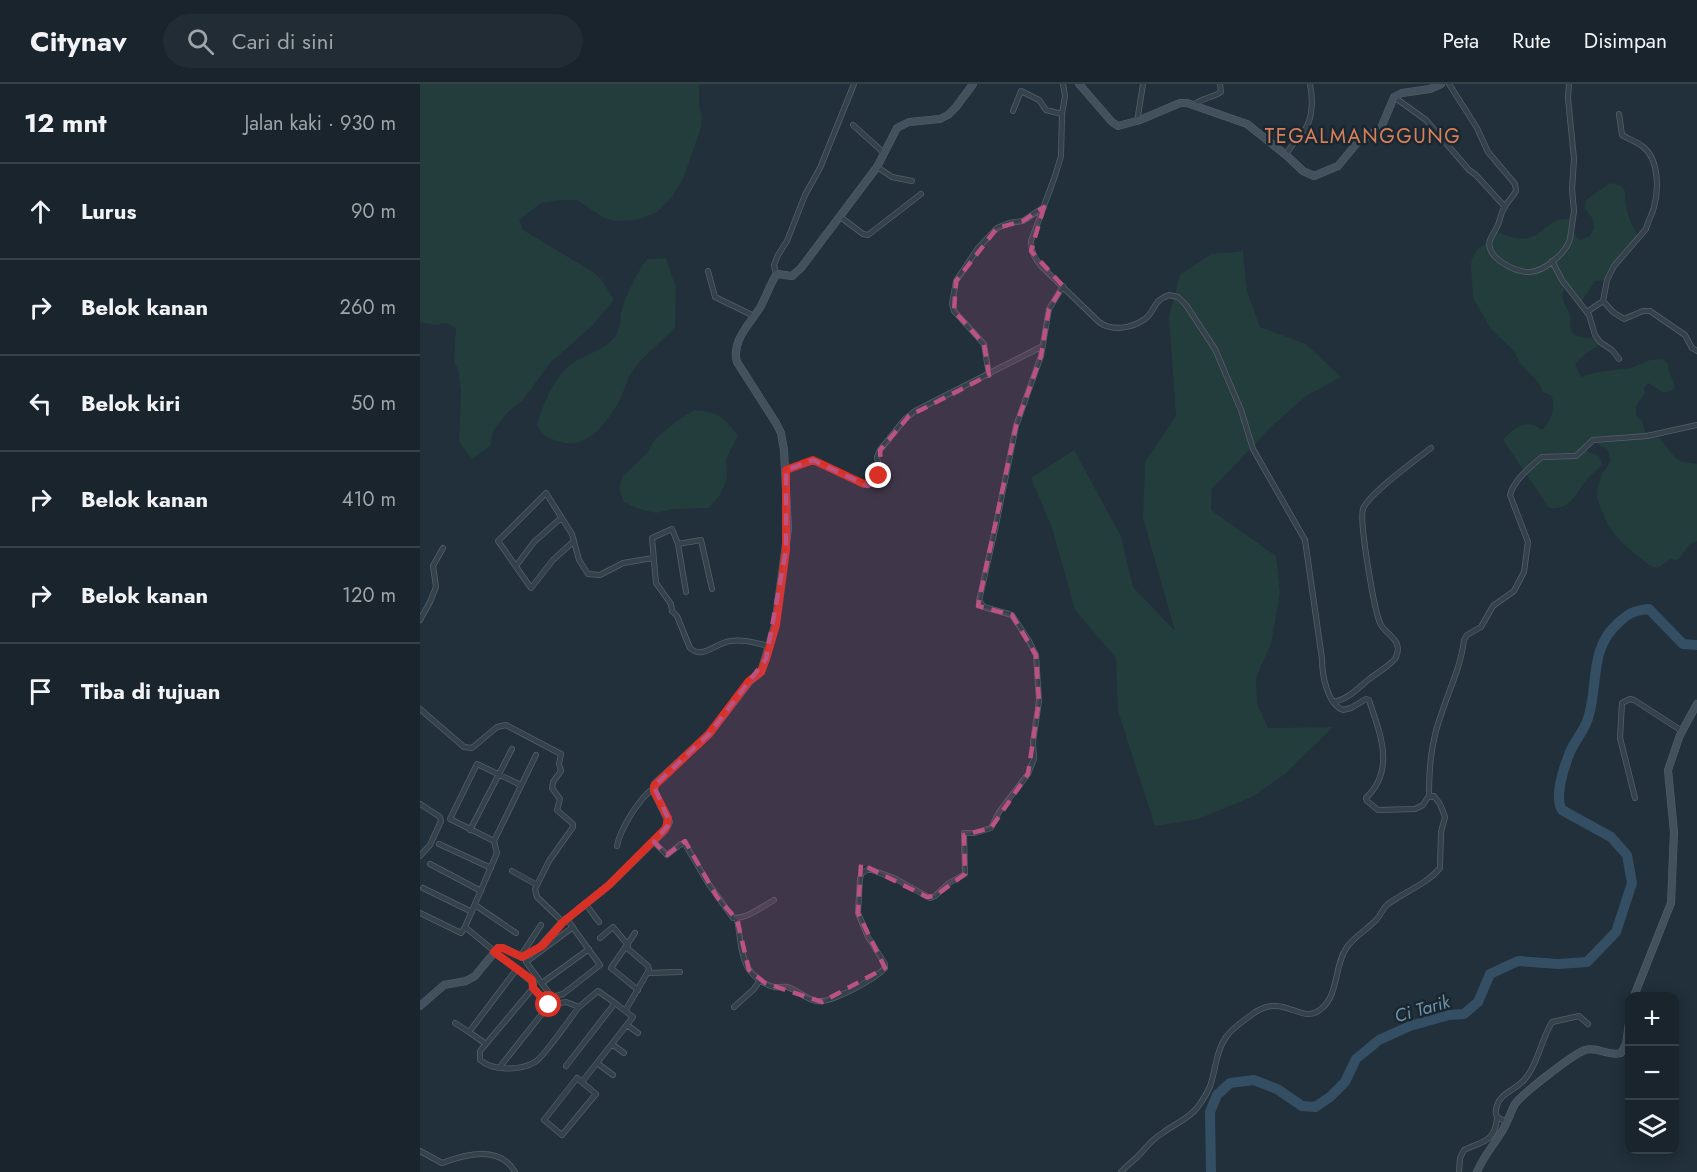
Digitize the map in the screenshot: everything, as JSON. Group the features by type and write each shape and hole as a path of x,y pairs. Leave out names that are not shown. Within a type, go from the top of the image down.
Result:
{"street":[{"path":"617,846 622,831 643,796 709,734 749,681 761,672 776,625 786,550 786,470 781,433 736,357 740,338 776,275 774,265 777,255 787,241 805,195 820,168 854,84"},
{"path":"776,275 788,277 796,274 877,167 897,128 909,122 940,118 948,114 973,84"},
{"path":"1063,84 1065,96 1061,156 1031,240 1031,251 1041,266 1099,322 1109,327 1121,328 1146,318 1156,303 1169,295 1178,297 1186,304 1203,329 1215,349 1241,410 1253,449 1305,540 1322,659 1322,676 1333,702 1338,708 1345,710 1366,699 1369,700 1385,752 1376,788 1366,798 1369,804 1378,810 1416,809 1423,805 1429,797 1429,761 1434,739 1455,678 1464,640 1467,635 1481,627 1493,606 1514,591 1524,572 1528,542 1510,495 1517,480 1542,457 1576,456 1593,440 1647,436 1697,425"},
{"path":"1079,84 1118,126 1137,122 1180,103 1193,105 1247,124 1303,171 1314,176 1338,166 1358,142 1381,128 1394,97 1402,93 1430,89 1441,84"},
{"path":"1137,122 1143,84"},
{"path":"1193,105 1201,99 1221,92 1221,84"},
{"path":"1286,155 1305,130 1311,113 1310,84"},
{"path":"1449,84 1477,128 1488,152 1515,184 1516,191 1505,207 1490,240 1493,254 1518,270 1527,272 1535,272 1552,261 1569,244 1574,211 1574,159 1568,98 1569,84"},
{"path":"1013,111 1019,93 1022,91 1040,101 1046,110 1062,114"},
{"path":"1394,97 1426,120 1505,207"},
{"path":"1587,312 1603,301 1607,280 1614,266 1647,229 1647,221 1654,208 1656,187 1654,164 1644,147 1622,135 1619,114"},
{"path":"854,125 884,153"},
{"path":"877,167 892,177 912,181"},
{"path":"840,216 863,234 870,234 921,194"},
{"path":"989,375 984,344 954,311 952,304 956,281 978,248 997,228 1023,220 1044,207"},
{"path":"1552,261 1562,280 1587,312 1595,335 1619,359"},
{"path":"708,271 715,297 754,316"},
{"path":"654,842 667,855 681,844 685,844 728,913 737,919 749,970 760,980 774,987 795,990 809,999 822,1002 837,997 884,970 885,964 867,937 859,919 861,875 869,868 886,877 894,878 927,897 935,897 949,883 964,874 964,833 975,833 991,828 999,812 1032,765 1038,701 1036,655 1012,615 984,608 979,601 1016,426 1043,346 1049,309 1063,286"},
{"path":"1603,301 1613,312 1624,319 1643,311 1650,311 1685,335 1692,348 1697,351"},
{"path":"786,470 813,460 864,484 870,483 880,474 878,457 880,450 909,416 937,399 1043,346"},
{"path":"1333,702 1340,701 1351,694 1396,657 1394,637 1382,627 1377,613 1362,512 1369,499 1431,448"},
{"path":"574,541 553,560 531,588 498,541 546,493 572,534 574,541 579,560 588,574 600,575 623,563 653,558"},
{"path":"516,566 534,542 561,518"},
{"path":"686,591 678,544 672,530 652,538 656,583 671,604 672,611 677,616 692,651 700,653 732,641 744,640 769,646"},
{"path":"678,544 701,540 712,589"},
{"path":"420,620 436,587 433,566 443,548"},
{"path":"1635,798 1620,738 1622,703 1630,699 1634,700 1682,731"},
{"path":"1637,992 1671,903 1674,832 1668,770 1682,731 1697,704"},
{"path":"421,712 464,747 472,748 497,727 506,725 561,754 559,764 561,771 553,782 552,788 560,801 557,810 573,824 573,827 549,861 535,889 537,897 573,927 600,965 563,994 552,997 526,962 573,927"},
{"path":"470,830 512,749"},
{"path":"420,913 461,933 497,853 494,841 536,755"},
{"path":"494,841 450,819 477,764 521,785"},
{"path":"420,1006 444,985 463,982 475,976 498,948 503,948 520,957 530,955 542,946 564,920 609,885 654,842 669,822 654,788"},
{"path":"1122,1172 1150,1142 1167,1129 1177,1125 1197,1108 1210,1087 1215,1062 1227,1035 1255,1012 1266,1007 1285,1006 1309,1015 1324,1007 1330,997 1342,957 1349,944 1377,919 1386,906 1440,868 1441,832 1445,817 1437,798 1429,797"},
{"path":"420,804 440,817 441,821 430,845 420,856"},
{"path":"439,844 491,868"},
{"path":"430,864 481,891"},
{"path":"512,871 537,885"},
{"path":"423,888 472,912"},
{"path":"737,919 774,900"},
{"path":"585,903 599,922"},
{"path":"475,905 516,933"},
{"path":"520,957 541,925"},
{"path":"465,927 516,970 532,980 533,988 549,1005"},
{"path":"600,938 613,927 627,946 648,966 648,973 625,1011"},
{"path":"635,933 611,969 638,990"},
{"path":"542,983 589,949"},
{"path":"469,1032 516,970"},
{"path":"648,973 680,972"},
{"path":"734,1006 754,989 760,980"},
{"path":"533,988 486,1044 479,1054 480,1060 500,1068 513,1068 536,1062 579,1006 598,991 633,1017 582,1082"},
{"path":"500,1068 549,1005 566,1002 579,1006"},
{"path":"566,1066 615,1003"},
{"path":"1459,1172 1462,1153 1489,1139 1495,1130 1497,1118 1495,1112 1502,1097 1523,1081 1544,1044 1552,1022 1579,1016 1588,1024"},
{"path":"455,1023 486,1044"},
{"path":"627,1025 638,1033"},
{"path":"1477,1172 1515,1104 1532,1089 1581,1052 1594,1048 1618,1054 1623,1050 1625,1043"},
{"path":"612,1044 624,1053"},
{"path":"597,1063 613,1075"},
{"path":"577,1078 582,1082 596,1094 562,1135 544,1120 577,1078"},
{"path":"1523,1081 1532,1089"},
{"path":"1497,1118 1507,1122"},
{"path":"420,1151 442,1163 480,1154 494,1155 503,1159 515,1172"}],"highlighted area":[{"path":"1044,207 1031,251 1063,286 1049,309 1041,356 1016,426 978,606 1012,615 1036,655 1039,701 1028,774 991,828 964,835 965,874 935,896 927,897 861,864 858,913 885,968 822,1002 765,983 749,970 737,920 717,897 685,841 667,855 654,842 670,823 654,786 709,734 766,659 786,550 786,470 813,460 868,486 881,474 880,450 909,416 989,375 984,344 954,311 956,281 997,228 1023,221"}],"green space":[{"path":"420,84 699,84 701,127 684,177 672,197 657,212 637,220 614,221 604,218 577,200 563,200 541,203 519,220 523,230 593,272 602,280 614,300 592,326 550,363 523,400 509,411 493,431 490,446 472,459 459,442 461,391 458,370 454,361 456,328 446,323 435,325 420,322"},
{"path":"1610,183 1619,185 1625,191 1628,216 1640,238 1618,261 1607,280 1595,281 1580,304 1568,288 1563,291 1563,298 1570,314 1571,329 1574,334 1600,342 1575,365 1581,377 1597,372 1631,368 1650,360 1662,359 1668,364 1675,387 1664,393 1648,383 1644,388 1645,393 1636,406 1636,415 1643,422 1647,435 1652,438 1659,437 1682,462 1697,464 1697,541 1690,544 1677,560 1671,559 1658,568 1650,566 1622,543 1608,525 1597,497 1602,474 1611,461 1607,449 1600,446 1597,440 1585,450 1599,456 1602,464 1567,504 1562,507 1549,508 1503,440 1521,426 1531,425 1542,430 1552,415 1552,396 1543,392 1538,382 1520,363 1513,350 1491,329 1473,298 1472,258 1496,231 1524,239 1533,236 1554,222 1572,219 1570,231 1580,240 1590,236 1594,228 1592,218 1585,209 1586,200"},
{"path":"1243,251 1247,291 1260,327 1306,344 1341,377 1306,396 1271,427 1212,489 1211,510 1276,556 1280,592 1271,644 1256,678 1257,704 1268,728 1333,727 1285,774 1252,797 1198,819 1155,826 1118,711 1116,658 1075,610 1052,528 1031,478 1074,450 1121,536 1133,587 1175,631 1143,518 1145,462 1176,416 1169,316 1180,275 1211,254"},
{"path":"666,258 676,288 675,327 635,367 610,416 589,438 571,443 557,441 546,436 537,424 555,382 574,362 610,342 620,327 625,300 643,264 647,259"},
{"path":"694,410 720,416 738,436 726,459 727,479 720,495 709,508 672,509 656,513 624,502 619,489 622,477 647,453 655,439"}],"waterway":[{"name":"Ci Tarik","path":"1211,1172 1210,1112 1217,1095 1230,1083 1254,1080 1277,1089 1302,1106 1315,1107 1330,1097 1345,1082 1356,1059 1379,1040 1410,1026 1449,1015 1464,1014 1478,1002 1490,974 1518,961 1558,964 1587,962 1616,932 1632,883 1627,855 1611,837 1562,810 1559,790 1563,774 1570,752 1588,720 1602,644 1617,624 1631,613 1649,609 1683,644 1697,645"}],"district":[{"name":"TEGALMANGGUNG","path":"1363,136"}],"route":[{"path":"549,1005 533,988 532,980 494,952 498,948 503,948 522,957 535,952 563,922 609,885 654,842 669,822 654,791 655,784 709,734 749,681 761,672 776,625 786,550 788,529 786,470 813,460 864,484 870,483 879,476"}]}
